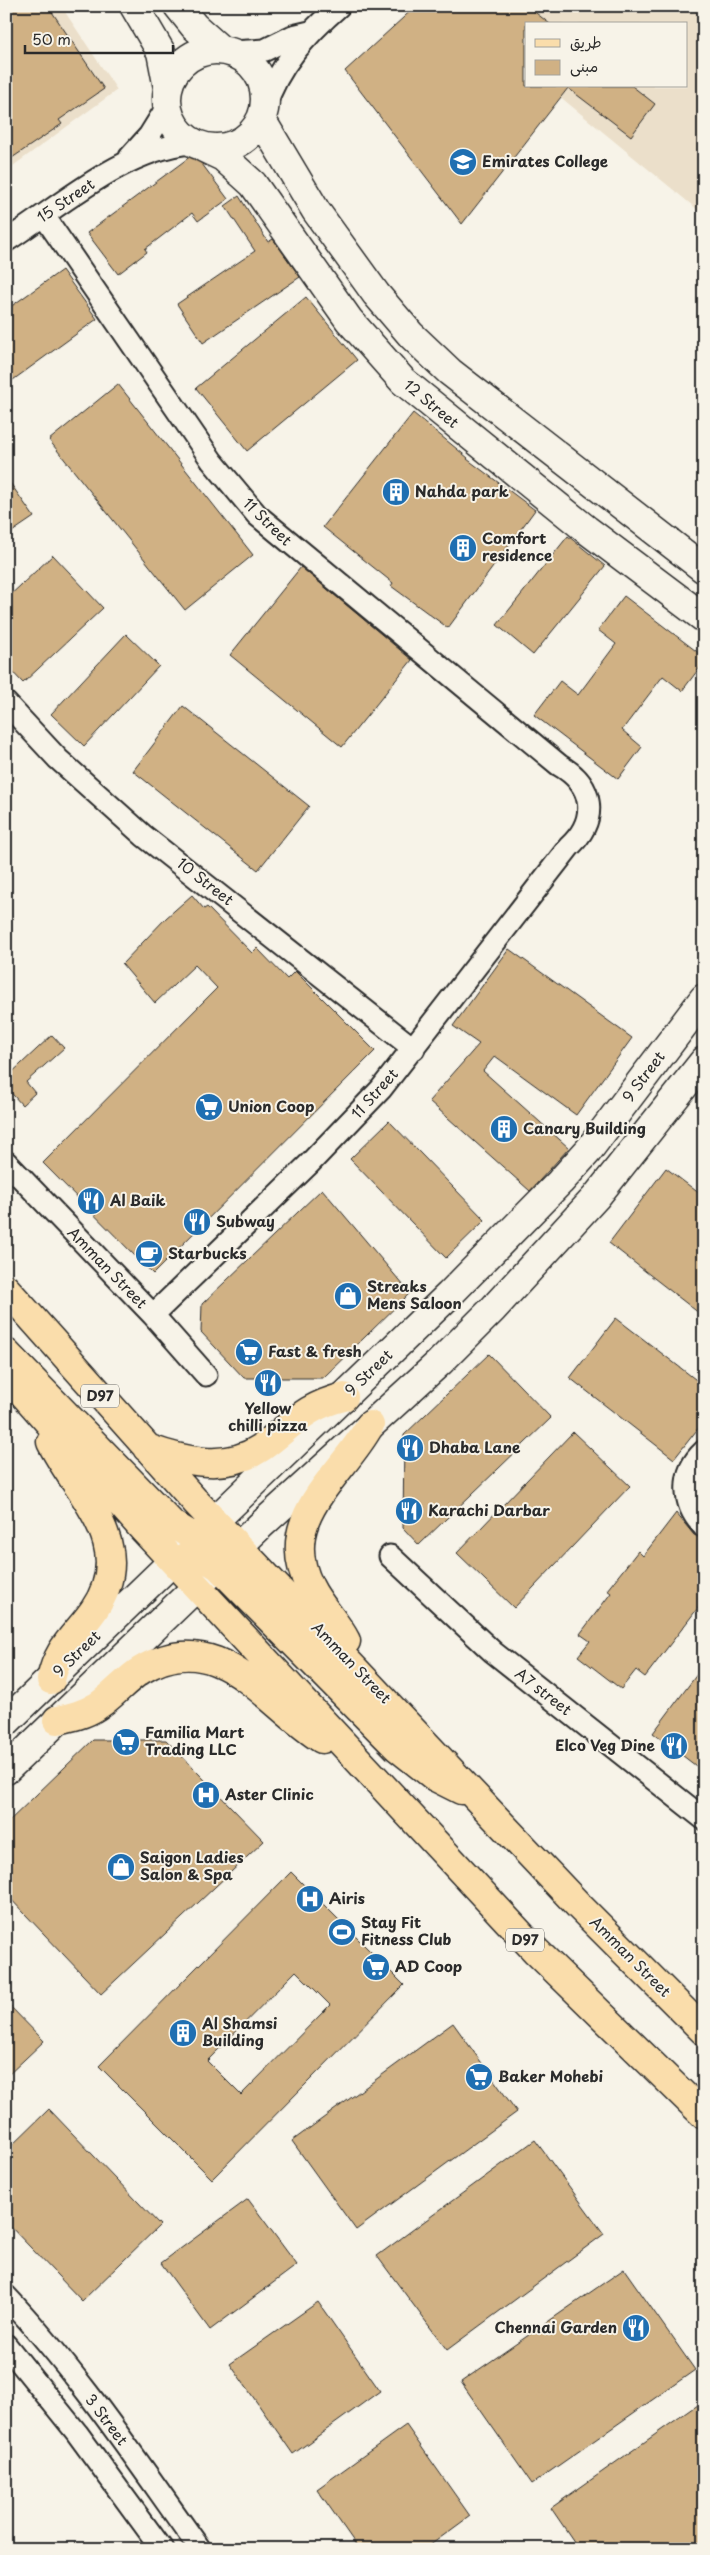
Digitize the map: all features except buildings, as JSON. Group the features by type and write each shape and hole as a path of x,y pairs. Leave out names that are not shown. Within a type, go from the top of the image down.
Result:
{"main road":[{"name":"D97","path":"6,1289 146,1448 206,1530"},
{"path":"6,1353 176,1528 206,1530 239,1546"},
{"name":"D97","path":"6,1374 197,1587 536,1951 704,2115"},
{"path":"146,1448 197,1461 214,1463 238,1459 259,1449 303,1414 330,1401 344,1397"},
{"path":"39,1412 59,1459 101,1520 106,1534 110,1560 107,1583 98,1605 60,1652 51,1680"},
{"path":"358,1670 340,1629 309,1586 304,1574 301,1547 304,1526 310,1507 321,1490 348,1460 370,1425"},
{"name":"Amman Street","path":"239,1546 580,1907 704,2031"},
{"path":"174,1561 183,1558 201,1557 218,1566 396,1747 435,1777 478,1797"},
{"path":"57,1720 97,1706 128,1679 156,1662 174,1656 192,1655 222,1662 237,1669 295,1721 354,1757"}],"street":[{"path":"134,6 161,52 167,98 175,127 198,145 218,149 232,147 254,131 263,113 275,79 310,32 339,6"},
{"path":"178,6 194,26 226,51 241,56 253,66 262,79 266,95 263,113 316,211 376,294 411,335 450,372 704,569"},
{"path":"167,98 174,72 187,59 203,51 265,50 293,36 310,32"},
{"name":"15 Street","path":"126,161 149,136 167,98"},
{"name":"15 Street","path":"6,241 126,161 158,148 198,145"},
{"name":"12 Street","path":"198,145 223,157 253,184 349,320 403,381 580,524 704,618"},
{"name":"11 Street","path":"44,216 212,461 257,515 559,766 572,772 581,783 587,796 589,810 587,824 580,837 569,847 414,1050 381,1089 309,1164 152,1315"},
{"name":"10 Street","path":"6,703 58,759 144,836 414,1050"},
{"name":"9 Street","path":"6,1722 344,1397 560,1182 588,1151 704,998"},
{"path":"6,1770 239,1546 440,1362 544,1255 638,1146 704,1061"},
{"name":"Amman Street","path":"6,1162 152,1315 206,1375"},
{"path":"704,1451 696,1458 689,1472 686,1488 688,1504 695,1519 704,1528"},
{"path":"704,1478 704,1510"},
{"name":"A7 street","path":"390,1556 493,1652 704,1819"},
{"name":"3 Street","path":"6,2296 35,2328 107,2420 200,2549"},
{"name":"3 Street","path":"6,2345 89,2449 162,2549"}],"shaded area":[{"path":"6,6 61,6 117,90 6,171"},
{"path":"450,6 704,6 704,215 549,88 688,88 688,22 525,22 525,68"}],"place":[{"name":"Emirates College","path":"463,162"},
{"name":"Nahda park","path":"396,492"},
{"name":"Comfort residence","path":"463,548"},
{"name":"Union Coop","path":"209,1107"},
{"name":"Canary Building","path":"504,1129"},
{"name":"Al Baik","path":"91,1201"},
{"name":"Subway","path":"197,1222"},
{"name":"Starbucks","path":"149,1254"},
{"name":"Streaks Mens Saloon","path":"348,1296"},
{"name":"Fast & fresh","path":"249,1352"},
{"name":"Yellow chilli pizza","path":"268,1383"},
{"name":"Dhaba Lane","path":"410,1448"},
{"name":"Karachi Darbar","path":"409,1511"},
{"name":"Familia Mart Trading LLC","path":"126,1742"},
{"name":"Elco Veg Dine","path":"674,1746"},
{"name":"Aster Clinic","path":"206,1795"},
{"name":"Saigon Ladies Salon & Spa","path":"121,1867"},
{"name":"Airis","path":"310,1899"},
{"name":"Stay Fit Fitness Club","path":"342,1932"},
{"name":"AD Coop","path":"376,1967"},
{"name":"Al Shamsi Building","path":"183,2033"},
{"name":"Baker Mohebi","path":"479,2077"},
{"name":"Chennai Garden","path":"636,2328"}]}
